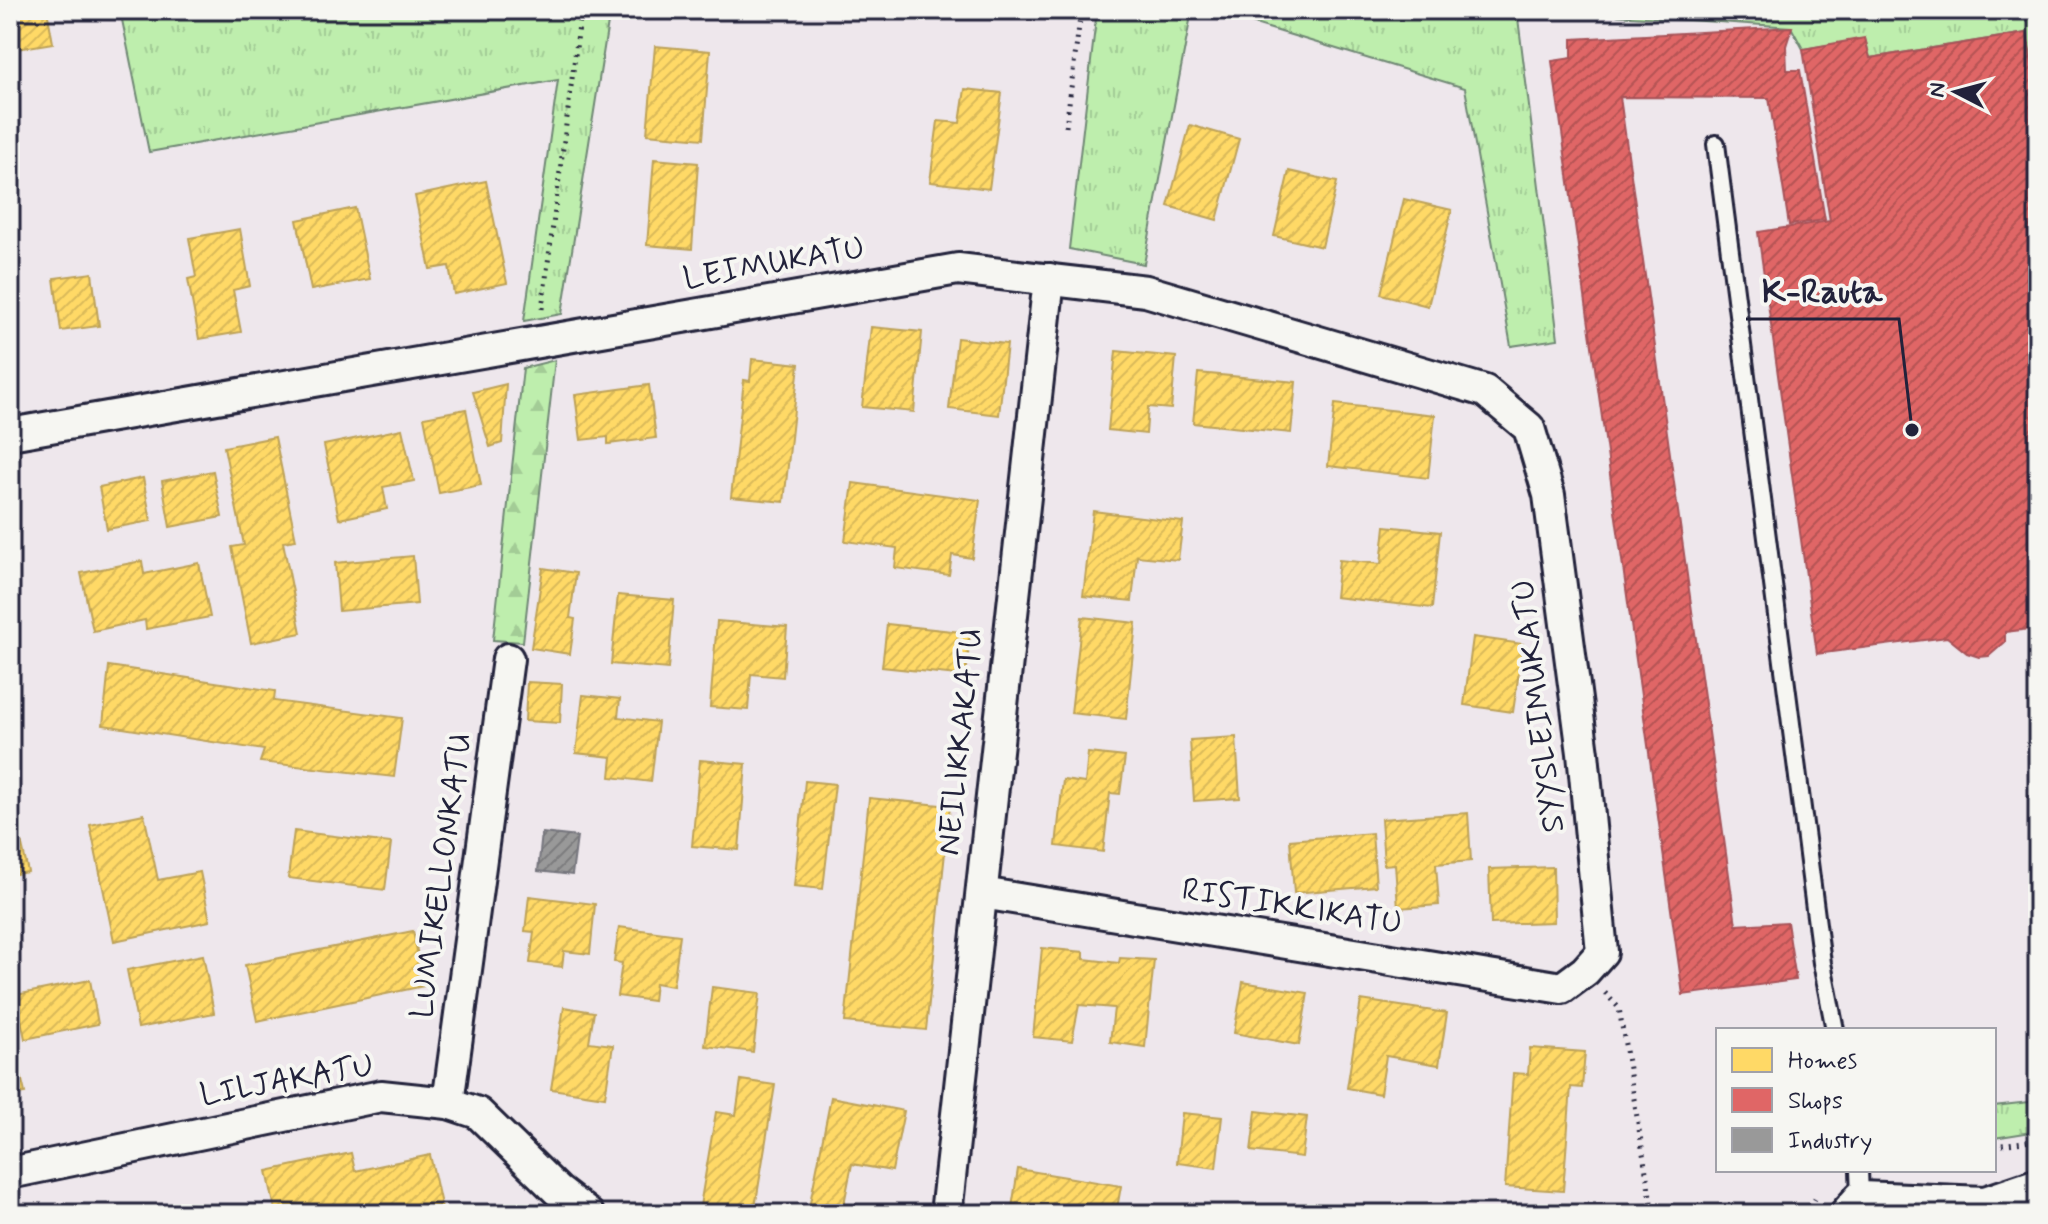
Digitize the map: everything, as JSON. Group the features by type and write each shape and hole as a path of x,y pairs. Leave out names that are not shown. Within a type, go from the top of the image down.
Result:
{"street":[{"name":"LEIMUKATU","path":"11,428 538,342 958,269 1146,291 1485,391 1529,428"},
{"name":"NEILIKKAKATU","path":"946,1214 1049,279"},
{"name":"SYYSLEIMUKATU","path":"1529,428 1549,495 1583,753 1602,952 1585,971"},
{"name":"LUMIKELLONKATU","path":"448,1103 508,659"},
{"name":"RISTIKKIKATU","path":"982,893 1562,988 1585,971"},
{"name":"LILJAKATU","path":"10,1173 381,1096 448,1103 478,1113 558,1191 588,1214"},
{"path":"1985,1202 2038,1184"},
{"path":"1855,1194 1985,1202 2032,1214"}],"lane":[{"path":"1716,144 1822,963 1835,1028"}],"path":[{"path":"538,342 581,10"},
{"path":"1066,127 1081,10"},
{"path":"1585,971 1619,1008 1653,1214"},
{"path":"1996,1146 2038,1140"}],"green space":[{"path":"120,10 610,10 562,314 524,321 558,80 149,152"},
{"path":"1097,10 1192,10 1144,264 1069,249"},
{"path":"1209,10 1517,10 1558,339 1511,346 1465,88"},
{"path":"1541,10 2038,10 2038,64 2032,64 2026,33 1870,58 1865,39 1803,49 1791,27"},
{"path":"555,360 523,642 493,640 523,368"},
{"path":"2038,1101 2038,1131 1996,1138 1996,1106"}],"building: Homes":[{"path":"10,10 47,10 53,43 10,50"},
{"path":"655,46 710,51 703,139 647,134"},
{"path":"965,89 1002,93 989,189 930,182 938,121 960,123"},
{"path":"1190,125 1239,139 1217,220 1168,206"},
{"path":"654,159 698,163 692,249 647,245"},
{"path":"1289,171 1337,182 1322,247 1274,236"},
{"path":"486,181 507,283 454,294 449,266 430,269 415,196"},
{"path":"1404,199 1452,210 1428,306 1381,294"},
{"path":"355,208 370,279 311,290 297,220"},
{"path":"240,229 250,286 233,290 241,332 199,339 188,279 196,277 189,238"},
{"path":"92,273 99,326 61,331 54,278"},
{"path":"871,327 922,332 914,412 862,407"},
{"path":"957,338 1007,344 999,415 949,409"},
{"path":"1116,351 1176,357 1171,409 1148,407 1146,434 1108,430"},
{"path":"752,359 799,364 784,502 731,497 744,380 750,381"},
{"path":"1198,373 1296,382 1291,433 1193,423"},
{"path":"506,384 502,443 490,447 473,392"},
{"path":"649,385 656,438 608,444 608,437 581,440 575,395"},
{"path":"1335,404 1435,415 1428,478 1328,466"},
{"path":"466,409 481,485 439,493 424,417"},
{"path":"402,429 414,481 383,487 387,509 339,519 324,445"},
{"path":"275,437 296,540 283,542 301,633 251,643 232,547 244,545 224,447"},
{"path":"213,471 222,517 170,527 162,481"},
{"path":"143,478 151,521 107,529 99,487"},
{"path":"853,483 980,500 972,558 952,555 949,575 895,568 897,548 845,541"},
{"path":"1093,511 1183,522 1178,560 1137,556 1132,601 1083,596"},
{"path":"1385,526 1440,532 1432,608 1335,597 1339,560 1381,564"},
{"path":"413,556 417,604 339,611 335,563"},
{"path":"142,561 144,574 199,563 210,617 146,629 145,620 93,631 81,573"},
{"path":"543,568 576,573 570,618 575,619 570,654 531,648"},
{"path":"618,595 674,600 668,669 611,664"},
{"path":"1082,617 1136,623 1126,719 1071,713"},
{"path":"717,621 787,627 783,677 751,674 748,710 710,707"},
{"path":"887,624 970,633 966,676 882,667"},
{"path":"1473,637 1523,644 1513,712 1464,705"},
{"path":"109,666 275,691 274,701 402,718 394,777 260,762 264,750 103,725"},
{"path":"527,682 562,684 560,723 525,721"},
{"path":"583,695 620,699 618,717 658,722 651,782 610,777 612,757 576,753"},
{"path":"1236,737 1240,798 1194,801 1190,740"},
{"path":"1088,753 1125,757 1120,794 1110,793 1103,852 1056,846 1063,780 1085,783"},
{"path":"700,760 746,764 739,850 692,846"},
{"path":"805,781 835,784 823,889 794,886"},
{"path":"869,798 950,806 926,1030 845,1022"},
{"path":"1468,813 1471,861 1436,864 1439,905 1398,908 1395,864 1384,865 1381,819"},
{"path":"144,814 158,880 200,872 210,921 114,941 90,825"},
{"path":"17,823 28,872 10,875 10,825"},
{"path":"294,831 391,843 385,890 288,878"},
{"path":"1372,833 1376,886 1294,893 1290,840"},
{"path":"1553,867 1554,922 1491,924 1489,869"},
{"path":"529,896 595,904 590,954 564,951 562,967 530,963 534,932 525,931"},
{"path":"619,927 680,935 673,986 655,983 653,1001 617,996 622,963 614,962"},
{"path":"413,931 424,986 257,1021 245,965"},
{"path":"1042,948 1084,952 1084,959 1119,963 1120,958 1154,960 1145,1047 1110,1042 1114,1008 1079,1005 1072,1041 1033,1037"},
{"path":"203,955 214,1013 138,1028 127,970"},
{"path":"90,980 98,1024 25,1039 16,995"},
{"path":"1243,982 1308,993 1299,1045 1234,1033"},
{"path":"712,987 760,993 753,1052 705,1046"},
{"path":"1361,1000 1447,1013 1439,1065 1386,1056 1380,1094 1347,1088"},
{"path":"564,1007 594,1012 589,1042 613,1045 605,1097 551,1089"},
{"path":"1530,1048 1585,1052 1582,1088 1571,1087 1563,1191 1505,1187 1513,1073 1528,1074"},
{"path":"19,1067 25,1093 11,1095 10,1069"},
{"path":"741,1080 775,1085 754,1214 700,1206 716,1112 736,1115"},
{"path":"831,1097 904,1111 892,1171 852,1164 842,1214 809,1208"},
{"path":"1256,1111 1307,1117 1302,1157 1251,1151"},
{"path":"1182,1113 1222,1117 1216,1168 1177,1163"},
{"path":"351,1153 355,1171 430,1155 443,1214 276,1214 267,1171"},
{"path":"1018,1169 1121,1186 1116,1214 1011,1214"}],"building: Shops":[{"path":"1792,27 1786,46 1787,70 1800,70 1825,220 1789,225 1769,98 1620,97 1736,925 1787,922 1796,980 1683,995 1552,61 1572,58 1572,39"},
{"path":"2027,33 2032,64 2038,64 2038,628 2005,632 2005,642 1989,656 1967,653 1947,637 1817,654 1758,232 1830,221 1803,49 1865,38 1870,58"}],"building: Industry":[{"path":"542,833 577,837 572,875 538,871"}],"place":[{"name":"K-Rauta","path":"1912,430"}]}
